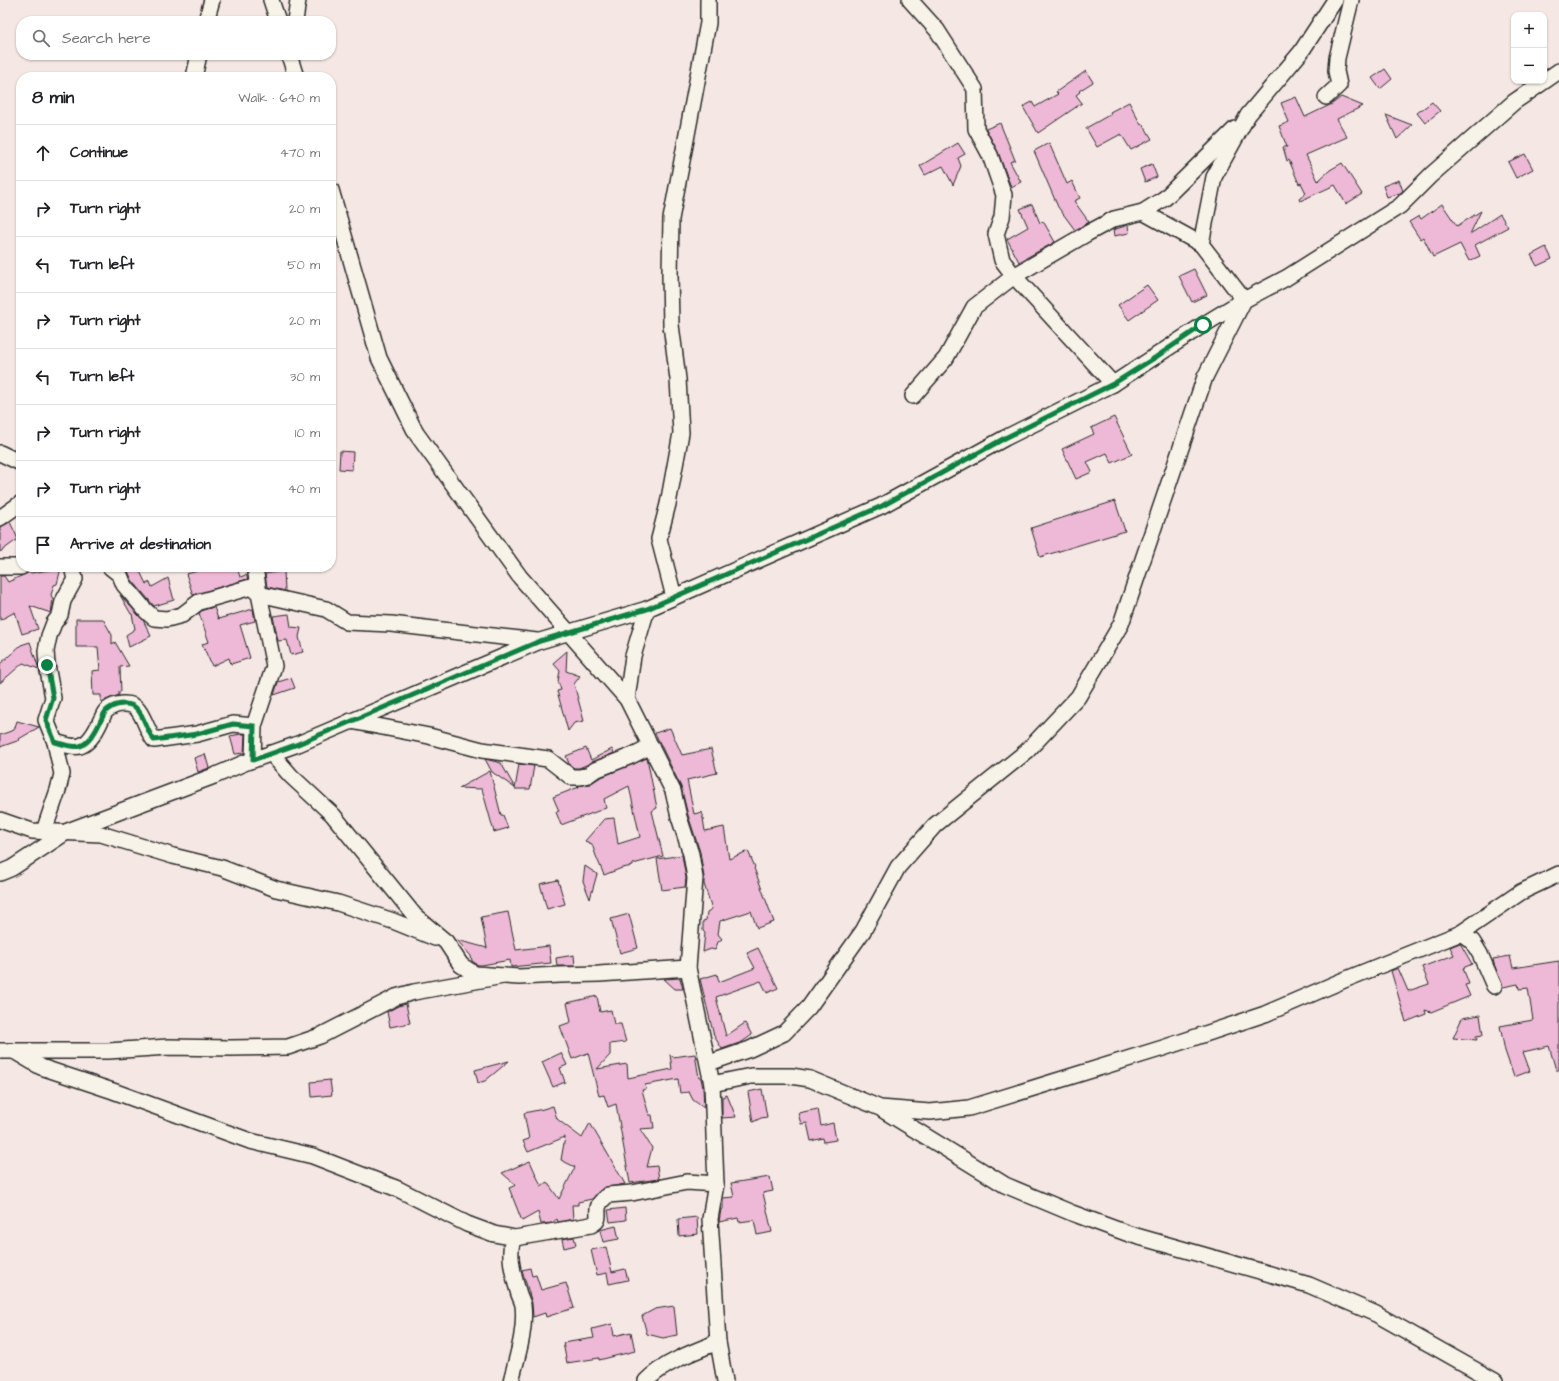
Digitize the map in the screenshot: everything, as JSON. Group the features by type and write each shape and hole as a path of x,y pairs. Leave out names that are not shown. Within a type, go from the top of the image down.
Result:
{"street":[{"path":"207,16 212,0"},
{"path":"271,0 276,16"},
{"path":"296,16 298,0"},
{"path":"674,597 659,539 668,504 681,433 678,379 672,325 670,275 672,219 708,23 708,0"},
{"path":"910,0 937,30 975,89 976,129 990,155 1004,195 1002,217 996,234 1002,260 1014,276 1113,384"},
{"path":"913,396 946,358 974,306 1014,276 1114,219 1143,212 1165,198 1248,115 1301,52 1335,0"},
{"path":"1326,97 1339,85 1336,71 1337,58 1351,0"},
{"path":"195,72 198,60"},
{"path":"290,60 294,72"},
{"path":"0,873 12,868 68,831 298,744 540,641 647,609 882,506 1005,438 1113,384 1203,325 1244,300 1286,278 1400,206 1430,175 1514,102 1559,71"},
{"path":"1202,244 1214,177 1248,115"},
{"path":"336,208 379,358 416,433 520,577 627,699 673,791 679,817 691,854 695,878 688,968 709,1063 712,1084 716,1184 710,1219 718,1342 725,1381"},
{"path":"1143,212 1202,244 1244,300"},
{"path":"709,1063 750,1049 784,1033 809,1008 863,931 902,862 935,825 1027,751 1078,697 1121,624 1205,377 1244,300"},
{"path":"0,453 16,461"},
{"path":"0,518 16,507"},
{"path":"0,567 16,567"},
{"path":"44,831 62,774 55,742 46,720 53,698 46,651 48,636 54,623 60,615 63,601 75,579 73,572"},
{"path":"116,572 120,575 124,585 146,611 154,618 167,619 182,615 199,602 251,586 259,594 326,609 347,622 392,624 540,641"},
{"path":"253,760 254,726 274,666 256,572"},
{"path":"627,699 633,656 647,609"},
{"path":"55,742 70,746 80,746 88,741 96,731 106,710 114,706 124,704 133,705 138,709 149,733 154,740 197,734 233,724 254,726"},
{"path":"351,721 429,736 482,750 548,759 571,777 588,775 595,770 631,756 651,746"},
{"path":"271,753 291,776 333,815 415,916 446,942 461,965 475,974 519,977 599,974 688,968"},
{"path":"0,820 32,830 101,834 173,856 222,868 276,889 338,903 386,919 446,942"},
{"path":"0,825 16,826"},
{"path":"880,1108 930,1112 969,1108 1163,1048 1265,1014 1344,980 1461,933 1521,892 1559,874"},
{"path":"1461,933 1472,941 1480,954 1494,986"},
{"path":"7,1051 108,1051 168,1047 288,1047 320,1036 396,997 414,992 503,976"},
{"path":"7,1051 41,1067 113,1091 250,1141 313,1156 398,1189 467,1224 494,1234 516,1238 591,1225 598,1219 598,1208 608,1194 632,1193 687,1182 716,1184"},
{"path":"712,1084 751,1076 791,1076 810,1079 880,1108 1005,1186 1129,1234 1309,1285 1376,1314 1494,1381"},
{"path":"511,1381 521,1341 524,1316 523,1304 513,1269 511,1254 512,1242 516,1238"},
{"path":"646,1381 651,1376 688,1354 718,1342"}],"building":[{"path":"1385,69 1392,79 1380,89 1372,78"},
{"path":"1086,71 1093,82 1079,91 1080,92 1076,95 1082,103 1038,133 1023,107 1032,102 1035,107 1058,94 1056,92"},
{"path":"1296,97 1305,117 1332,104 1341,97 1363,106 1337,119 1347,137 1306,155 1318,181 1330,170 1342,163 1362,194 1346,204 1335,185 1300,201 1299,199 1306,193 1301,183 1299,184 1289,160 1287,161 1283,147 1287,147 1279,126 1289,122 1281,103"},
{"path":"1129,102 1141,125 1143,124 1152,139 1131,150 1121,134 1097,147 1086,128 1111,114 1110,112"},
{"path":"1432,102 1440,111 1425,123 1417,113"},
{"path":"1386,115 1412,125 1397,139"},
{"path":"1000,123 1015,160 1010,162 1021,182 1011,187 998,152 986,129"},
{"path":"958,143 965,154 958,158 961,166 953,185 943,166 925,175 920,166"},
{"path":"1049,143 1067,184 1072,181 1080,198 1074,201 1089,222 1075,230 1058,207 1034,151"},
{"path":"1525,154 1533,169 1516,178 1508,162"},
{"path":"1152,164 1157,177 1145,182 1140,169"},
{"path":"1399,180 1403,191 1387,197 1383,186"},
{"path":"1032,204 1040,223 1043,221 1055,242 1019,262 1007,239 1028,227 1020,209"},
{"path":"1442,204 1457,226 1481,211 1470,234 1500,214 1508,227 1475,245 1480,256 1469,261 1460,244 1433,257 1423,237 1420,239 1409,222 1419,216 1421,219"},
{"path":"1128,225 1129,233 1114,236 1113,230"},
{"path":"1546,247 1552,259 1537,266 1531,255"},
{"path":"1194,269 1207,295 1192,302 1179,276"},
{"path":"1147,285 1158,300 1129,320 1118,305"},
{"path":"1114,417 1132,454 1112,463 1107,453 1087,462 1092,472 1076,479 1062,449 1094,434 1091,428"},
{"path":"340,451 353,452 352,470 339,469"},
{"path":"1115,501 1125,531 1040,557 1031,528"},
{"path":"10,522 16,535 16,540 0,552 0,527"},
{"path":"30,572 60,572 57,584 54,585 51,595 53,599 51,613 30,606 38,629 22,634 15,612 0,620 0,576 4,576 8,582"},
{"path":"128,572 140,572 146,584 150,582 152,587 168,578 174,600 154,606 132,580"},
{"path":"194,572 238,572 240,577 246,575 248,579 193,595 186,574"},
{"path":"284,572 285,591 267,587 265,574"},
{"path":"120,595 143,620 151,636 129,647 126,635 135,629 132,614"},
{"path":"214,607 218,619 253,609 255,621 240,625 250,658 231,664 229,658 212,666 202,644 209,642 199,613 203,610"},
{"path":"289,614 291,627 301,628 299,637 303,652 291,655 287,640 278,641 273,616"},
{"path":"76,619 103,619 112,635 112,644 115,642 129,666 120,667 121,692 119,691 119,695 101,702 101,695 93,695 92,671 100,670 98,647 76,647"},
{"path":"30,642 39,669 23,663 0,683 0,664 21,645"},
{"path":"567,651 566,671 580,676 574,684 584,721 574,723 568,731 557,691 561,690 558,681 560,671 553,663"},
{"path":"291,678 295,688 274,695 278,682"},
{"path":"17,721 39,727 19,739 20,740 0,747 0,735 14,730"},
{"path":"670,728 682,755 711,749 717,773 687,780 694,814 702,812 705,831 724,827 729,859 748,851 774,922 757,928 751,911 720,921 718,934 722,939 718,942 715,950 711,949 703,952 705,933 703,931 703,921 706,920 707,912 712,909 704,884 700,852 681,787 655,733"},
{"path":"245,734 244,753 235,754 230,736"},
{"path":"586,748 591,760 612,749 614,753 579,768 574,768 569,764 566,756"},
{"path":"205,754 209,768 198,772 194,758"},
{"path":"647,758 657,808 652,811 663,856 633,864 633,866 622,868 604,875 592,844 585,841 604,819 614,818 618,844 640,837 629,786 604,799 606,808 561,825 556,812 559,811 553,797 579,787 578,786 590,784 599,778"},
{"path":"485,759 501,763 515,788 492,772"},
{"path":"519,764 534,766 530,789 515,789"},
{"path":"490,771 501,815 503,815 508,828 494,832 482,789 459,788"},
{"path":"682,855 686,878 685,887 662,890 657,859"},
{"path":"585,866 597,874 590,899 583,881"},
{"path":"558,880 565,904 547,909 540,884"},
{"path":"508,912 516,950 549,946 551,963 511,967 510,960 482,965 478,965 472,961 471,956 457,940 487,948 481,917"},
{"path":"629,914 638,948 620,953 611,919"},
{"path":"1460,943 1472,964 1463,968 1469,984 1465,985 1470,996 1431,1012 1425,1010 1426,1014 1406,1022 1391,971 1398,968 1408,991 1429,984 1422,967 1454,955 1450,947"},
{"path":"758,948 778,988 767,993 761,981 716,997 726,1036 745,1023 752,1035 742,1042 722,1049 714,1036 700,979 717,974 719,982 755,968 747,953"},
{"path":"574,955 575,966 557,966 556,958"},
{"path":"1510,956 1513,968 1559,961 1559,1070 1556,1070 1549,1046 1523,1052 1530,1071 1514,1077 1505,1051 1500,1026 1533,1020 1528,988 1519,989 1518,984 1503,987 1494,964 1493,959"},
{"path":"680,978 683,989 675,989 664,979"},
{"path":"597,996 600,1012 611,1010 614,1024 621,1024 626,1042 610,1044 610,1055 597,1069 627,1064 628,1078 672,1069 670,1054 673,1057 695,1054 699,1078 701,1078 703,1088 704,1108 693,1100 689,1092 680,1093 678,1079 645,1085 646,1089 642,1090 649,1115 652,1115 654,1128 640,1129 652,1148 647,1167 657,1166 659,1179 630,1183 616,1104 608,1107 604,1095 599,1096 588,1053 572,1059 560,1026 571,1022 567,1003"},
{"path":"406,1004 410,1023 390,1027 387,1012 398,1006"},
{"path":"1480,1015 1483,1035 1476,1036 1477,1040 1453,1038 1462,1018"},
{"path":"561,1053 567,1065 560,1068 565,1082 553,1087 542,1062"},
{"path":"509,1061 485,1081 478,1083 475,1070"},
{"path":"330,1080 332,1095 312,1097 311,1082"},
{"path":"762,1089 767,1117 753,1122 748,1092"},
{"path":"727,1095 736,1117 722,1118 722,1097"},
{"path":"553,1106 557,1119 582,1138 590,1123 625,1184 603,1188 592,1199 578,1202 578,1205 572,1205 573,1219 558,1222 557,1219 552,1223 541,1224 538,1212 522,1221 509,1188 516,1185 502,1173 530,1161 541,1186 547,1182 559,1199 575,1167 561,1160 565,1137 528,1152 523,1141 529,1139 524,1113"},
{"path":"818,1109 821,1126 833,1123 836,1140 824,1142 823,1138 811,1141 807,1123 801,1124 798,1113"},
{"path":"770,1177 773,1191 763,1193 772,1232 757,1235 754,1220 739,1222 738,1218 719,1222 721,1209 723,1209 723,1198 734,1197 731,1183"},
{"path":"625,1208 626,1220 610,1222 608,1210"},
{"path":"697,1217 698,1234 679,1236 678,1219"},
{"path":"616,1226 619,1239 603,1242 600,1230"},
{"path":"574,1237 576,1245 564,1248 562,1239"},
{"path":"606,1247 612,1272 625,1269 628,1280 609,1284 607,1273 597,1275 591,1250"},
{"path":"530,1268 532,1276 536,1275 541,1290 566,1283 574,1308 546,1317 545,1313 533,1317 532,1303 522,1270"},
{"path":"674,1306 677,1335 663,1338 647,1334 642,1316 655,1309"},
{"path":"612,1324 614,1336 631,1332 635,1351 599,1360 599,1358 567,1363 563,1343 594,1338 592,1329"}],"route":[{"path":"47,665 53,698 46,720 55,742 70,746 80,746 88,741 96,731 106,710 114,706 124,704 133,705 138,709 149,733 154,740 197,734 233,724 254,726 253,760 298,744 540,641 647,609 882,506 1005,438 1113,384 1203,325"}]}
